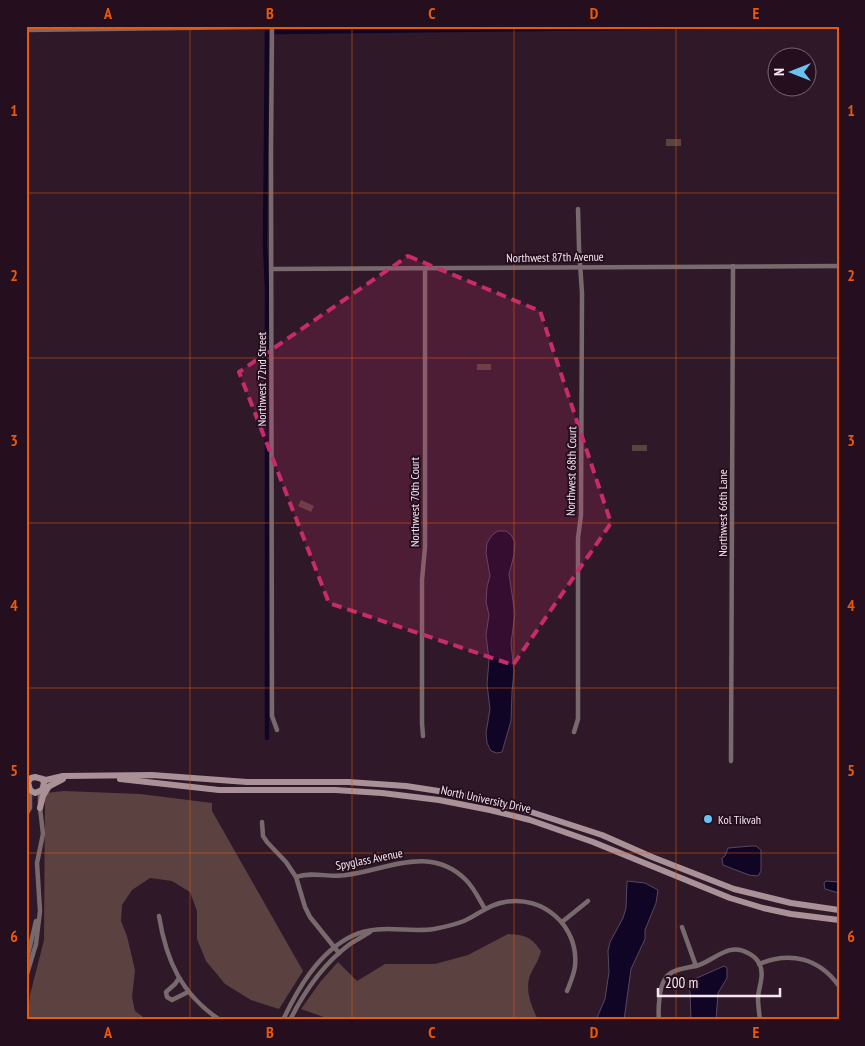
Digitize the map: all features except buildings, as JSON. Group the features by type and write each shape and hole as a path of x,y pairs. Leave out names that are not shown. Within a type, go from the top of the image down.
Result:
{"main road":[{"name":"North University Drive","path":"42,779 63,776 112,777 152,775 247,782 365,783 414,788 492,802 538,814 602,835 734,889 791,904 839,910"},
{"path":"41,791 44,786 42,779 35,776 29,778 28,788 35,793 41,791 60,780 70,777"},
{"name":"North University Drive","path":"112,777 218,790 335,790 382,793 439,800 490,810 530,820 594,842 730,898 791,914 839,920"},
{"path":"40,808 43,796 50,786"},
{"path":"490,810 492,802"}],"street":[{"path":"26,30 335,26"},
{"name":"Northwest 72nd Street","path":"272,27 272,716 278,730"},
{"name":"Northwest 68th Court","path":"574,732 578,719 578,538 582,515 581,267 578,209"},
{"name":"Northwest 66th Lane","path":"731,761 733,266"},
{"name":"Northwest 87th Avenue","path":"271,269 839,266"},
{"name":"Northwest 70th Court","path":"423,736 422,580 425,547 425,269"},
{"path":"26,815 30,808 28,788"},
{"path":"26,977 38,936 40,911 37,863 43,834 40,808 41,791"},
{"path":"262,822 263,836 286,862 296,877 304,907 310,918 339,953"},
{"name":"Spyglass Avenue","path":"296,877 311,873 335,877 408,861 423,861 440,865 457,873 467,881 485,909"},
{"path":"26,862 26,889"},
{"path":"26,885 37,885"},
{"path":"283,1020 304,982 334,948 351,936 361,932 385,928 416,931 448,926 463,922 485,909 504,902 522,901 540,906 549,910 562,922 571,938 575,956 574,974 567,991"},
{"path":"26,963 35,929 38,902"},
{"path":"562,922 588,902"},
{"path":"26,906 26,918"},
{"path":"159,916 165,947 179,978 188,992 220,1020"},
{"path":"682,927 696,966"},
{"path":"290,1020 308,986 319,973 352,942 374,930"},
{"path":"659,1020 658,1011 664,979 674,971 696,966 712,959 724,950 733,949 747,952 759,964 762,973 758,1004 760,1020"},
{"path":"759,964 781,957 801,958 829,973 839,986"},
{"path":"179,978 166,992 166,997 172,1000 188,992"}],"highlighted area":[{"path":"408,256 540,311 611,523 513,665 329,603 239,372"}],"shaded area":[{"path":"666,139 681,139 681,146 666,146"},
{"path":"477,364 491,364 491,370 477,370"},
{"path":"632,445 647,445 647,451 632,451"},
{"path":"301,500 314,506 311,512 298,506"},
{"path":"498,531 506,531 515,542 509,574 515,614 511,643 514,672 511,721 502,752 497,753 491,751 487,743 486,733 490,709 487,684 489,660 486,635 489,615 486,602 490,576 486,553 487,543 492,535"},
{"path":"64,791 140,794 212,803 212,811 303,971 279,1009 251,1000 225,984 206,961 197,939 197,911 190,892 172,881 150,878 132,890 122,905 121,921 127,936 135,970 132,997 135,1011 147,1020 27,1020 30,995 44,940 45,793"},
{"path":"756,846 761,850 761,871 758,876 749,875 723,865 722,858 725,856 728,848"},
{"path":"627,881 645,883 658,890 656,903 645,930 645,939 631,969 624,1020 596,1020 605,999 609,972 608,951 610,942 623,918 626,908"},
{"path":"826,881 839,882 839,893 825,889 824,883"},
{"path":"508,934 528,938 541,951 528,985 531,1003 538,1020 332,1020 301,1009 321,981 338,962 357,981 385,964 435,964 468,955"},
{"path":"724,966 727,968 727,978 718,993 716,1020 691,1020 688,982"}],"waterway":[{"path":"275,32 799,26"},
{"path":"267,32 265,245 267,288 267,738"}],"place":[{"name":"Kol Tikvah","path":"708,819"}]}
